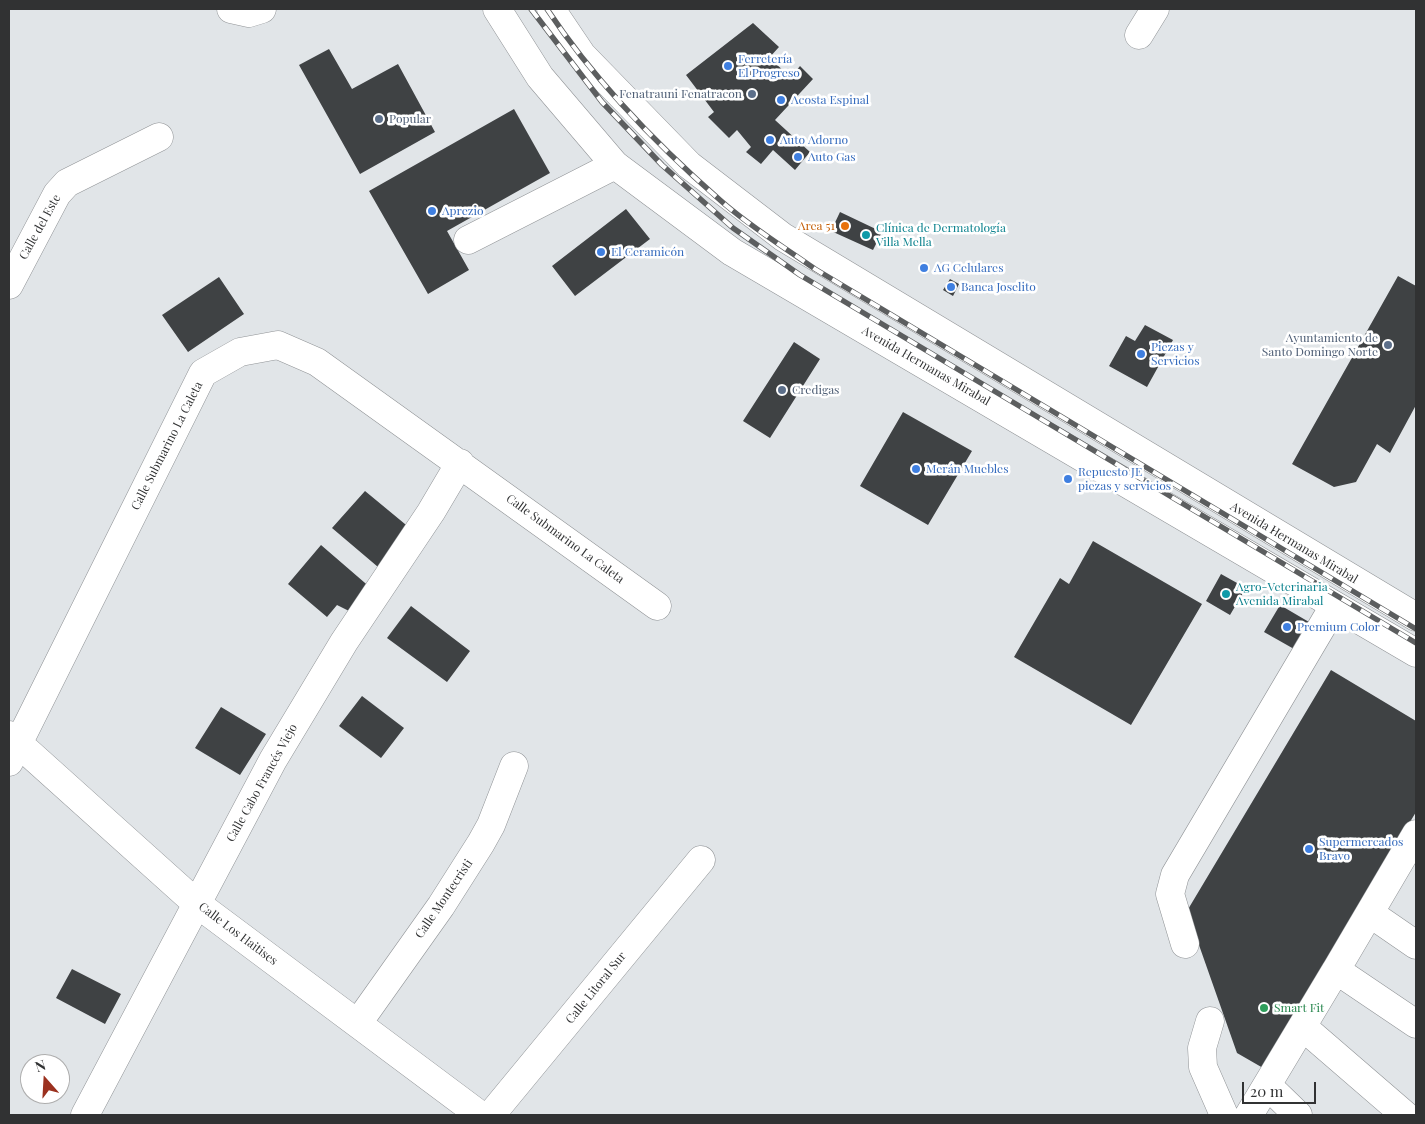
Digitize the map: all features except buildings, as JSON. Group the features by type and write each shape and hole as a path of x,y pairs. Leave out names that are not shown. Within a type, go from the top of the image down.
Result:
{"street":[{"path":"230,9 249,13 262,9"},
{"name":"Avenida Hermanas Mirabal","path":"497,9 540,77 615,164 732,252 1416,653"},
{"name":"Avenida Hermanas Mirabal","path":"551,9 582,55 689,165 783,237 1416,617"},
{"path":"1140,35 1155,9"},
{"name":"Calle del Este","path":"9,285 57,194 67,183 159,137"},
{"path":"468,240 615,164"},
{"name":"Calle Submarino La Caleta","path":"12,746 203,373 240,352 278,345 317,362 657,606"},
{"name":"Calle Cabo Francés Viejo","path":"86,1115 196,903 278,751 344,642 431,512 460,463"},
{"path":"1185,944 1170,894 1175,875 1334,606"},
{"name":"Calle Los Haitises","path":"12,746 196,903 480,1115"},
{"name":"Calle Montecristi","path":"358,1024 441,906 481,843 491,825 514,766"},
{"path":"1249,1115 1371,914 1416,834"},
{"name":"Calle Litoral Sur","path":"491,1115 701,860"},
{"path":"1371,914 1416,945"},
{"path":"1336,970 1416,1024"},
{"path":"1210,1021 1202,1048 1203,1067 1224,1115"},
{"path":"1303,1027 1405,1115"},
{"path":"1268,1086 1298,1115"}],"railway":[{"path":"531,9 602,102 662,165 733,228 800,275 1416,643"},
{"path":"547,9 585,61 627,110 673,157 731,210 815,269 1416,629"}],"place":[{"name":"Ferretería El Progreso","path":"728,66"},
{"name":"Fenatrauni Fenatracon","path":"752,94"},
{"name":"Acosta Espinal","path":"781,100"},
{"name":"Popular","path":"379,119"},
{"name":"Auto Adorno","path":"770,140"},
{"name":"Auto Gas","path":"798,157"},
{"name":"Aprezio","path":"432,211"},
{"name":"Area 51","path":"845,226"},
{"name":"Clínica de Dermatología Villa Mella","path":"866,235"},
{"name":"El Ceramicón","path":"601,252"},
{"name":"AG Celulares","path":"924,268"},
{"name":"Banca Joselito","path":"951,287"},
{"name":"Ayuntamiento de Santo Domingo Norte","path":"1388,345"},
{"name":"Piezas y Servicios","path":"1141,354"},
{"name":"Credigas","path":"782,390"},
{"name":"Merán Muebles","path":"916,469"},
{"name":"Repuesto JE piezas y servicios","path":"1068,479"},
{"name":"Agro-Veterinaria Avenida Mirabal","path":"1226,594"},
{"name":"Premium Color","path":"1287,627"},
{"name":"Supermercados Bravo","path":"1309,849"},
{"name":"Smart Fit","path":"1264,1008"}]}
